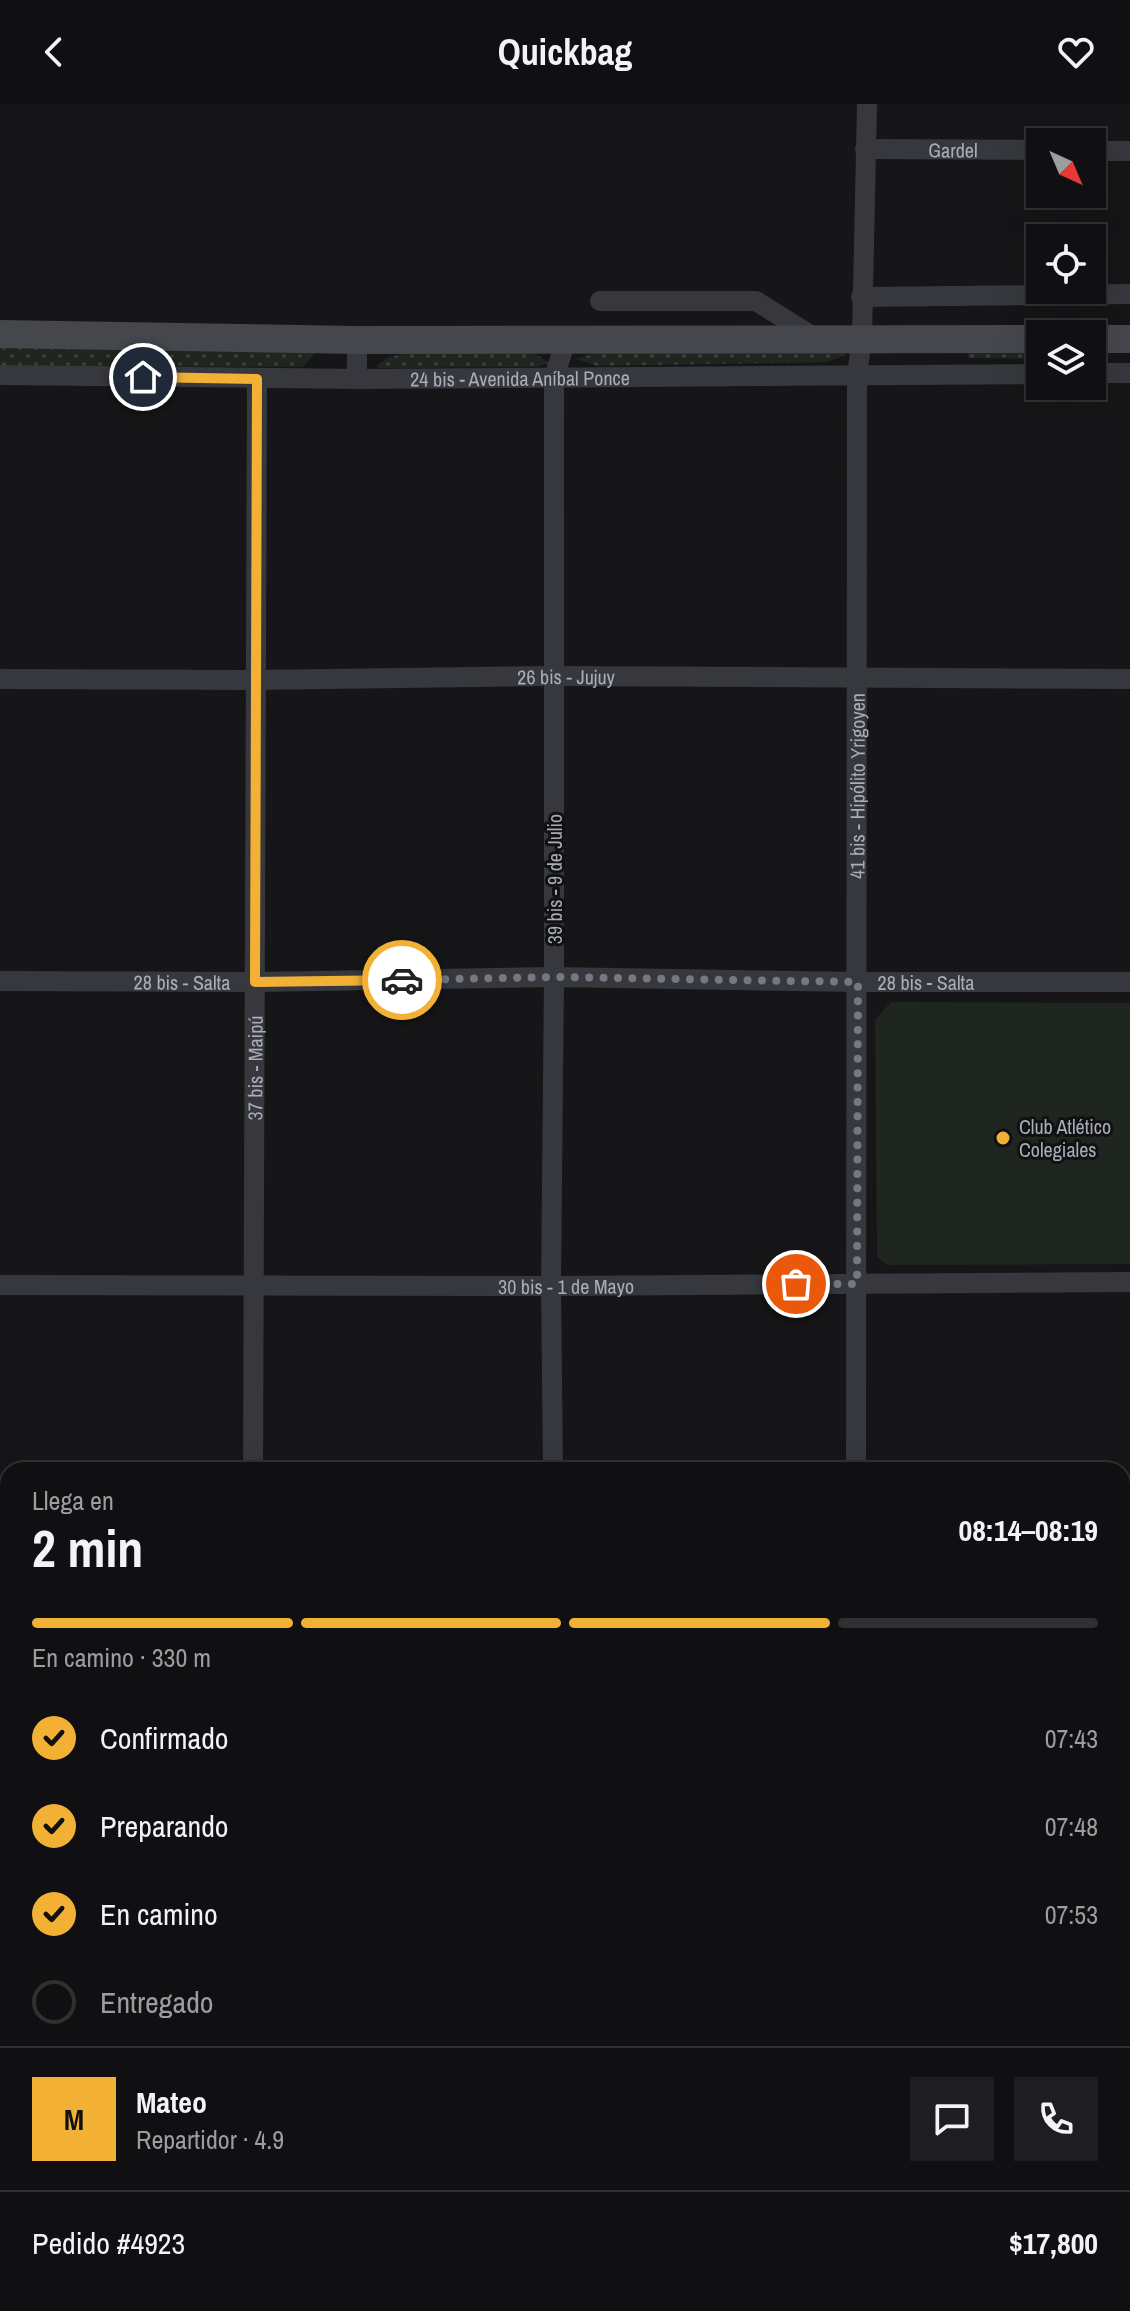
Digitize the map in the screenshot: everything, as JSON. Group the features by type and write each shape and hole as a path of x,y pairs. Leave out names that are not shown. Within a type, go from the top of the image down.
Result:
{"main road":[{"name":"24 bis - Avenida Aníbal Ponce","path":"0,334 357,340 1026,339"},
{"path":"1106,339 1130,339"}],"street":[{"name":"41 bis - Hipólito Yrigoyen","path":"856,1462 857,375 862,338 867,104"},
{"name":"Gardel","path":"865,149 1026,150"},
{"path":"1106,151 1130,151"},
{"path":"861,297 1130,294"},
{"path":"600,301 756,301 815,338"},
{"name":"39 bis - 9 de Julio","path":"553,1462 554,377 567,338"},
{"path":"357,340 357,379"},
{"path":"1106,373 1130,373"},
{"name":"24 bis - Avenida Aníbal Ponce","path":"0,375 357,379 1026,374"},
{"name":"37 bis - Maipú","path":"253,1462 257,379"},
{"name":"26 bis - Jujuy","path":"0,679 553,676 1130,679"},
{"name":"28 bis - Salta","path":"0,981 255,982 554,977 1130,982"},
{"name":"30 bis - 1 de Mayo","path":"0,1285 551,1286 1130,1282"}],"shaded area":[{"path":"0,346 317,351 303,367 0,366"},
{"path":"616,347 832,348 845,355 828,362 597,366 576,359"},
{"path":"970,347 1026,348 1026,359 967,358"},
{"path":"418,351 534,353 549,363 535,367 378,368 377,365 389,357"},
{"name":"Club Atlético Colegiales","path":"891,1002 1130,1003 1130,1264 888,1265 877,1257 875,1020"}],"way so far":[{"path":"402,980 554,977 858,982 857,1284 796,1284"}],"place":[{"name":"Club Atlético Colegiales","path":"1003,1138"}],"route":[{"path":"143,377 257,379 255,982 402,980"}]}
